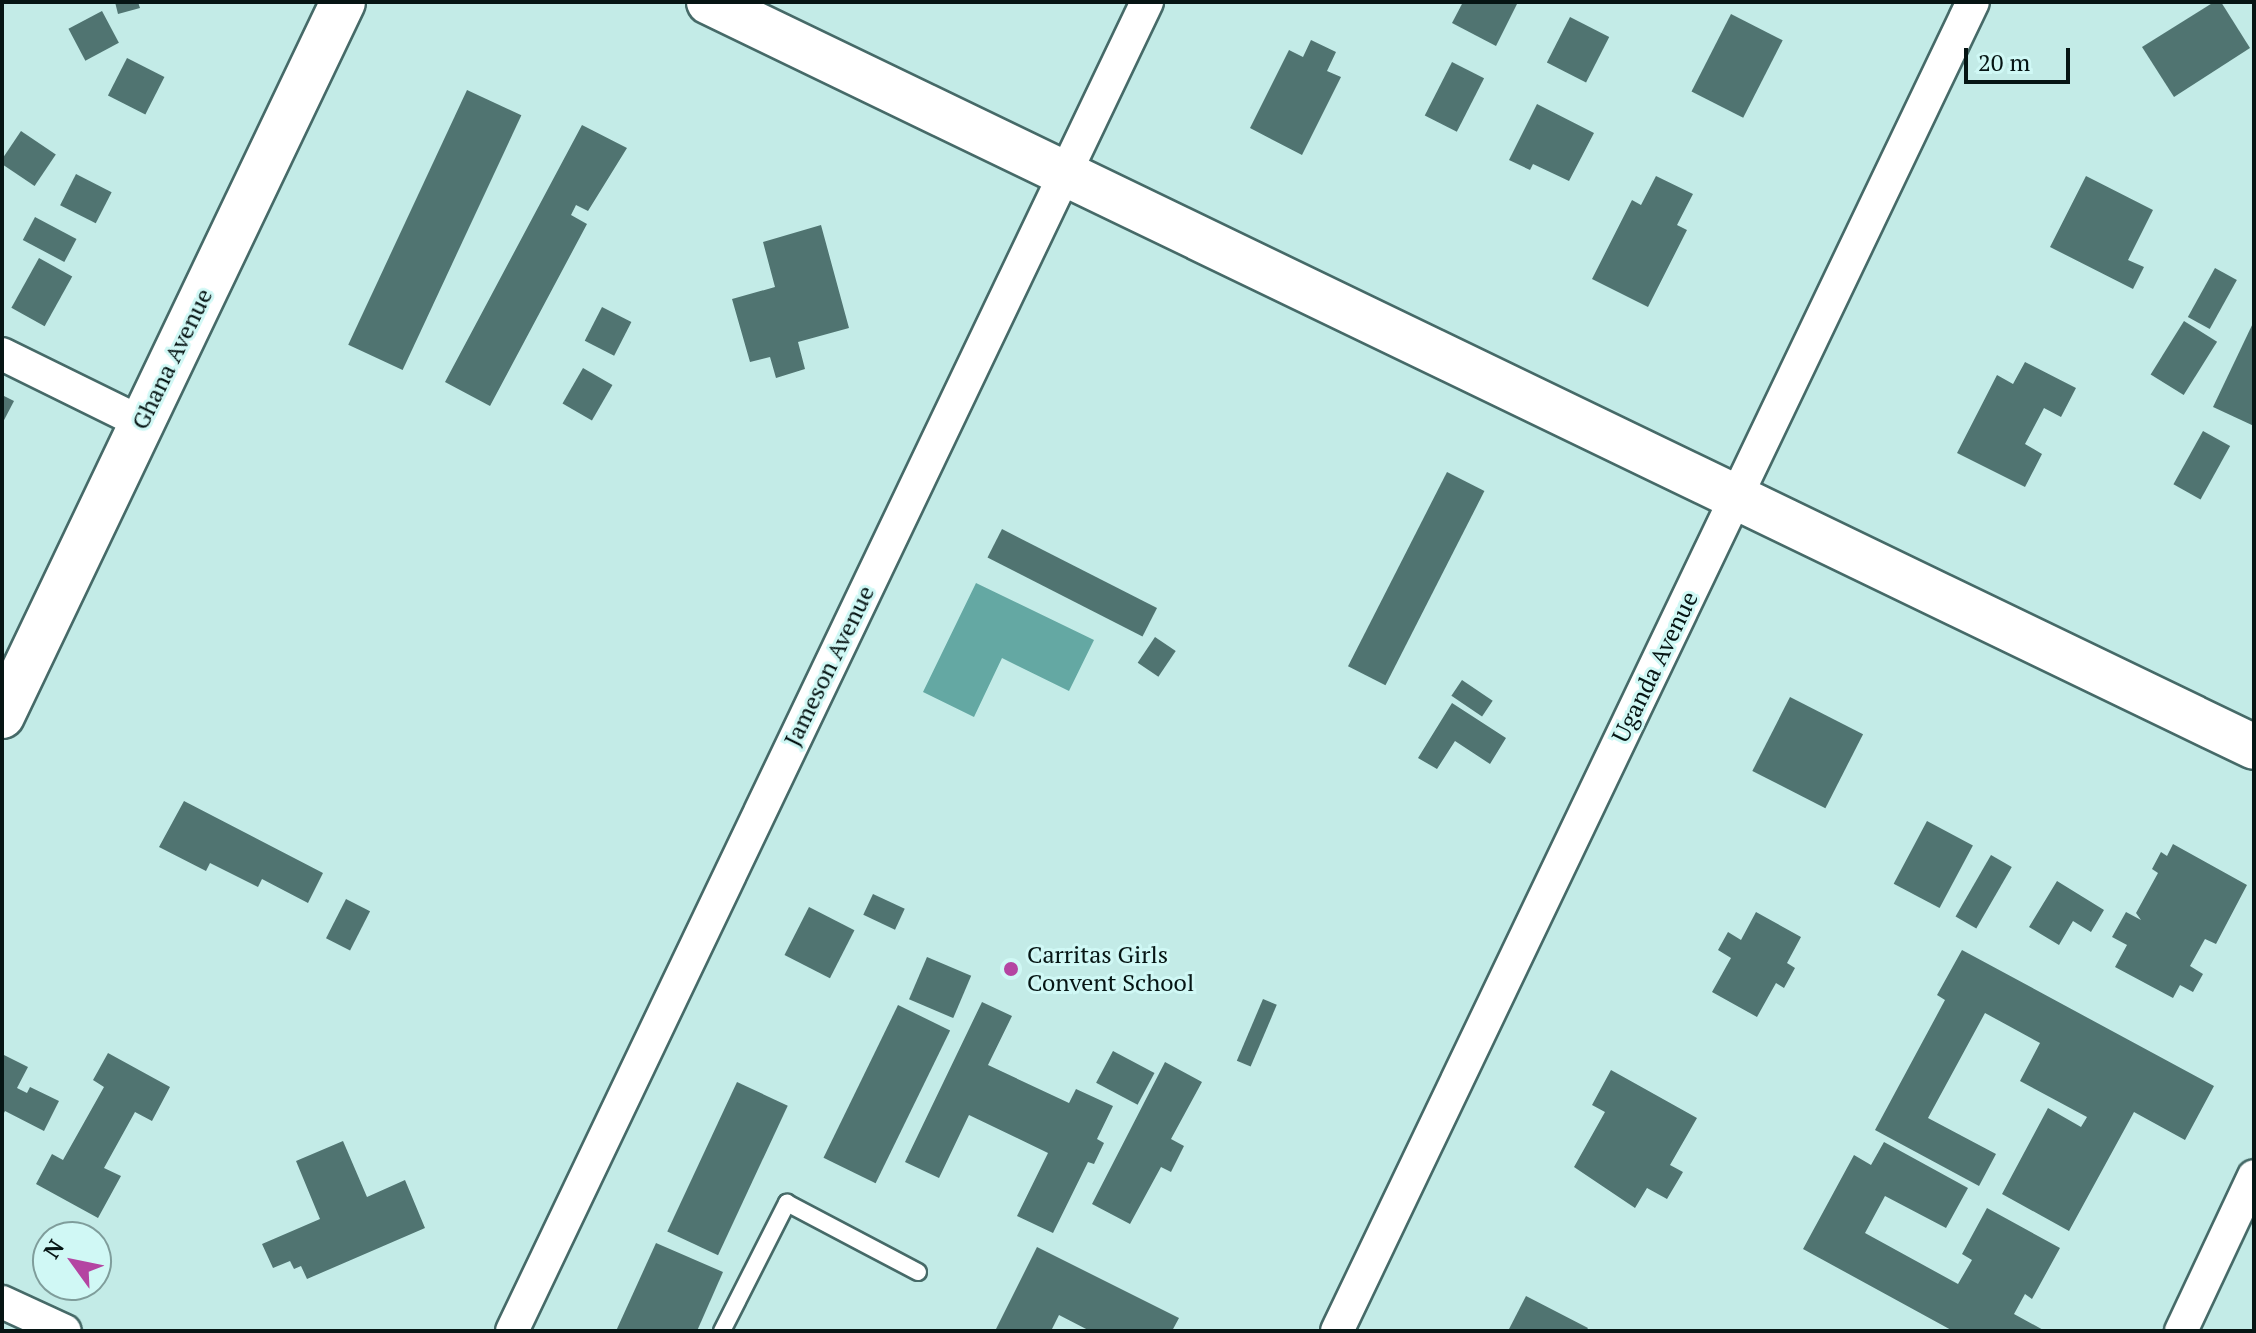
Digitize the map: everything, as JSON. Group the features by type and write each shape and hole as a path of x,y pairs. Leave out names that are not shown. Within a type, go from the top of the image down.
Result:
{"main road":[{"name":"Ghana Avenue","path":"5,704 343,2"},
{"path":"709,2 2254,747"}],"street":[{"name":"Jameson Avenue","path":"512,1331 1147,2"},
{"name":"Uganda Avenue","path":"1337,1331 1973,2"},
{"path":"2,354 142,423"},
{"path":"2181,1331 2254,1176"},
{"path":"2,1302 65,1331"}],"lane":[{"path":"722,1331 787,1203 918,1272"}],"water":[{"path":"976,583 1094,640 1069,691 1002,658 974,717 923,692"}],"building":[{"path":"115,2 138,2 140,8 118,14"},
{"path":"1463,2 1518,2 1496,46 1452,23"},
{"path":"2214,2 2221,2 2250,48 2174,97 2142,47"},
{"path":"102,11 119,43 85,61 68,29"},
{"path":"1731,14 1783,40 1743,118 1692,92"},
{"path":"1570,17 1609,37 1586,82 1547,62"},
{"path":"1311,40 1336,52 1327,71 1341,77 1302,155 1250,128 1289,50 1303,57"},
{"path":"127,58 164,77 145,114 108,95"},
{"path":"1452,62 1484,78 1457,132 1425,115"},
{"path":"467,90 521,115 403,370 348,345"},
{"path":"1537,104 1594,133 1569,181 1533,164 1530,170 1509,160"},
{"path":"582,125 627,148 588,211 576,205 571,215 587,224 490,406 445,382"},
{"path":"21,131 56,154 35,186 2,164 2,159"},
{"path":"76,174 112,192 96,223 60,205"},
{"path":"1656,176 1693,194 1677,225 1687,230 1648,307 1592,279 1632,200 1641,205"},
{"path":"2086,176 2153,210 2128,260 2144,267 2133,289 2050,247"},
{"path":"35,217 76,239 64,262 23,240"},
{"path":"821,225 849,328 798,342 805,369 776,378 770,357 750,362 732,299 775,287 763,242"},
{"path":"39,258 72,276 45,326 11,308"},
{"path":"2215,268 2237,280 2210,329 2188,317"},
{"path":"602,307 631,322 614,356 585,341"},
{"path":"2184,321 2217,342 2184,395 2151,374"},
{"path":"2254,321 2254,426 2213,407"},
{"path":"2025,362 2076,388 2061,417 2044,408 2025,444 2042,454 2025,487 1957,453 1997,375 2013,384"},
{"path":"583,368 612,385 592,421 562,404"},
{"path":"2,395 14,401 2,424"},
{"path":"2203,431 2230,446 2201,499 2173,484"},
{"path":"1447,472 1484,491 1385,685 1348,666"},
{"path":"1002,529 1157,608 1143,637 987,558"},
{"path":"1155,637 1176,651 1158,677 1138,663"},
{"path":"1462,680 1493,701 1482,716 1451,696"},
{"path":"1790,697 1863,734 1825,808 1752,771"},
{"path":"1452,703 1506,738 1490,764 1455,741 1437,769 1418,758"},
{"path":"184,801 323,873 308,903 262,879 258,887 210,863 206,871 159,847"},
{"path":"1927,821 1973,845 1940,908 1894,884"},
{"path":"2173,844 2247,885 2216,944 2205,939 2190,966 2203,974 2193,992 2180,985 2173,998 2115,967 2127,945 2112,937 2126,912 2141,920 2136,913 2158,873 2152,869 2161,852 2167,856"},
{"path":"1991,855 2012,867 1976,928 1956,916"},
{"path":"2057,881 2104,910 2091,932 2073,921 2059,945 2029,927"},
{"path":"873,894 905,909 895,930 863,915"},
{"path":"346,899 370,911 350,950 326,938"},
{"path":"809,907 854,930 830,978 784,955"},
{"path":"1756,912 1801,937 1787,963 1795,968 1784,988 1776,983 1757,1017 1712,992 1731,958 1718,950 1728,932 1741,940"},
{"path":"1962,950 2214,1086 2185,1140 2134,1112 2069,1231 2002,1194 2048,1108 2081,1127 2087,1117 2020,1081 2040,1043 1985,1013 1928,1118 1996,1154 1979,1186 1875,1130 1945,1000 1937,995"},
{"path":"927,957 971,976 953,1018 909,999"},
{"path":"1263,999 1277,1005 1251,1067 1237,1061"},
{"path":"982,1002 1012,1016 988,1065 1069,1103 1076,1089 1113,1106 1097,1139 1104,1143 1094,1164 1088,1162 1053,1233 1017,1216 1048,1153 969,1115 939,1178 905,1162"},
{"path":"898,1005 950,1030 876,1183 823,1158"},
{"path":"1113,1051 1154,1073 1138,1105 1096,1083"},
{"path":"108,1053 170,1087 152,1121 135,1112 104,1168 121,1176 98,1218 36,1184 52,1154 63,1160 104,1087 93,1080"},
{"path":"2,1054 28,1067 17,1088 27,1093 30,1087 59,1101 44,1131 5,1111 2,1117"},
{"path":"1165,1062 1202,1082 1171,1139 1184,1146 1171,1172 1161,1167 1130,1224 1092,1204"},
{"path":"1611,1070 1697,1118 1670,1165 1683,1172 1667,1199 1647,1188 1635,1208 1574,1167 1605,1112 1592,1105"},
{"path":"737,1082 788,1106 718,1255 667,1232"},
{"path":"343,1141 367,1197 405,1180 425,1228 307,1279 301,1266 294,1269 290,1261 273,1268 262,1244 320,1219 296,1161"},
{"path":"1884,1142 1968,1188 1946,1228 1885,1196 1865,1233 1958,1284 1972,1260 1962,1254 1987,1208 2060,1248 2032,1299 2025,1294 2014,1314 2045,1331 1953,1331 1803,1249 1854,1155 1871,1165"},
{"path":"656,1243 723,1272 697,1331 616,1331"},
{"path":"1037,1247 1179,1318 1172,1331 1090,1331 1059,1315 1051,1331 995,1331"},
{"path":"1526,1296 1588,1328 1586,1331 1508,1331"}],"place":[{"name":"Carritas Girls Convent School","path":"1011,969"}]}
